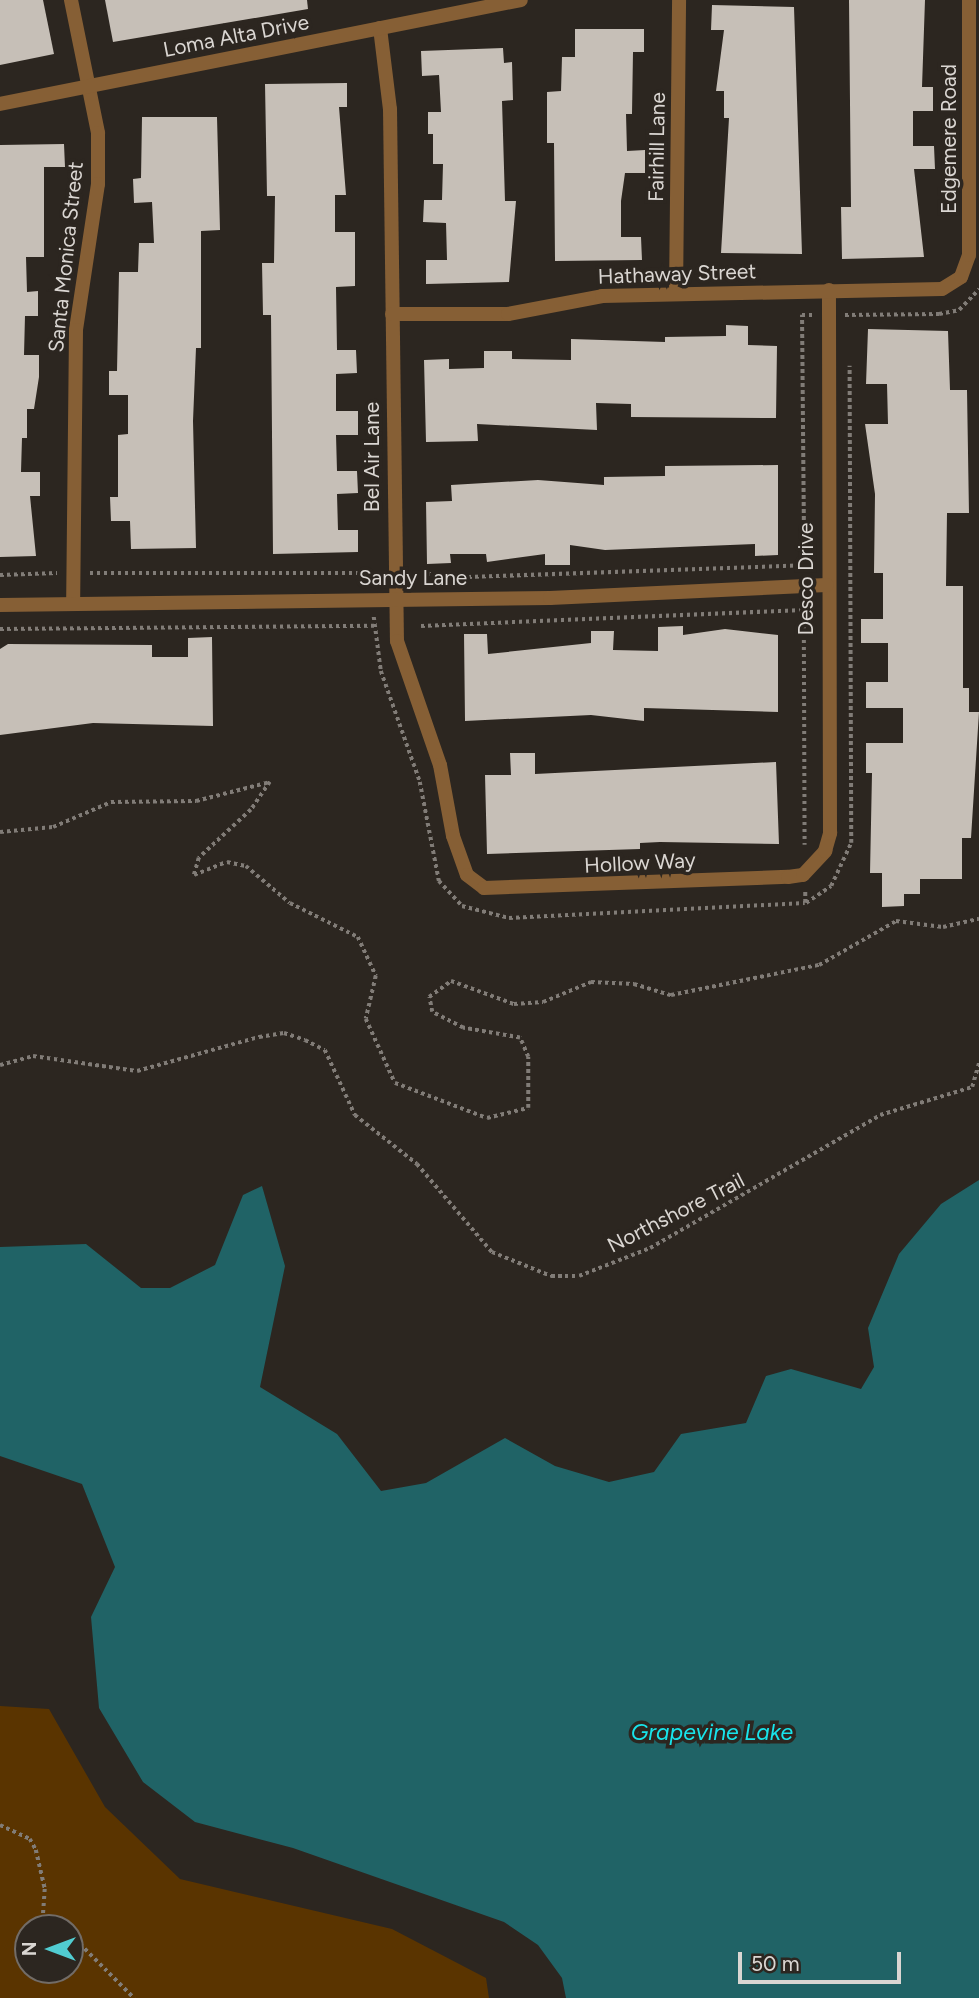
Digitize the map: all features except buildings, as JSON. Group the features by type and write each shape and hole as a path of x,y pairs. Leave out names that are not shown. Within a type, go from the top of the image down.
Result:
{"street":[{"name":"Santa Monica Street","path":"71,0 98,133 98,184 76,330 73,604"},
{"name":"Loma Alta Drive","path":"0,104 380,28 496,2 521,0"},
{"name":"Fairhill Lane","path":"676,294 679,0"},
{"name":"Edgemere Road","path":"961,277 971,235 969,0"},
{"name":"Bel Air Lane","path":"380,28 390,109 393,599 397,641 440,765 467,875"},
{"name":"Hathaway Street","path":"392,314 508,314 602,296 942,289 961,277"},
{"name":"Desco Drive","path":"810,869 830,833 827,586 830,290"},
{"name":"Sandy Lane","path":"0,605 393,599 827,586"},
{"name":"Hollow Way","path":"467,875 503,890 810,869"}],"path":[{"path":"0,575 374,573 374,626 382,671 419,782 439,881 462,906 509,918 805,903 810,869 804,610 802,314 939,314 958,310 979,289"},
{"path":"427,573 440,578 804,565"},
{"path":"421,626 804,610"},
{"path":"0,629 374,626"},
{"path":"0,832 53,827 111,802 196,801 270,782 251,810 199,858 194,875 228,862 246,866 290,904 358,937 376,976 366,1019 394,1083 487,1118 528,1108 528,1057 520,1038 463,1028 432,1012 429,997 452,981 514,1004 543,1002 591,982 634,984 671,995 717,990 819,965 896,922 943,927 979,919"},
{"name":"Northshore Trail","path":"0,1065 33,1056 137,1070 259,1037 284,1033 305,1040 325,1050 355,1115 417,1164 492,1252 551,1276 579,1276 650,1248 880,1115 972,1087 979,1062"},
{"path":"0,1825 30,1839 36,1850 45,1889 43,1914"},
{"path":"84,1946 134,1998"}],"shaded area":[{"path":"0,1706 49,1709 105,1807 180,1879 392,1929 486,1978 489,1998 0,1998"}],"water":[{"name":"Grapevine Lake","path":"979,1180 979,1998 566,1998 562,1978 538,1945 504,1922 293,1848 195,1822 143,1782 99,1708 91,1617 115,1567 82,1484 0,1456 0,1247 86,1244 141,1288 170,1288 215,1265 243,1195 262,1186 285,1266 260,1387 337,1434 381,1491 426,1483 505,1438 555,1466 609,1482 654,1472 681,1434 746,1423 766,1376 791,1369 861,1389 874,1367 868,1328 899,1254 941,1204"}]}
